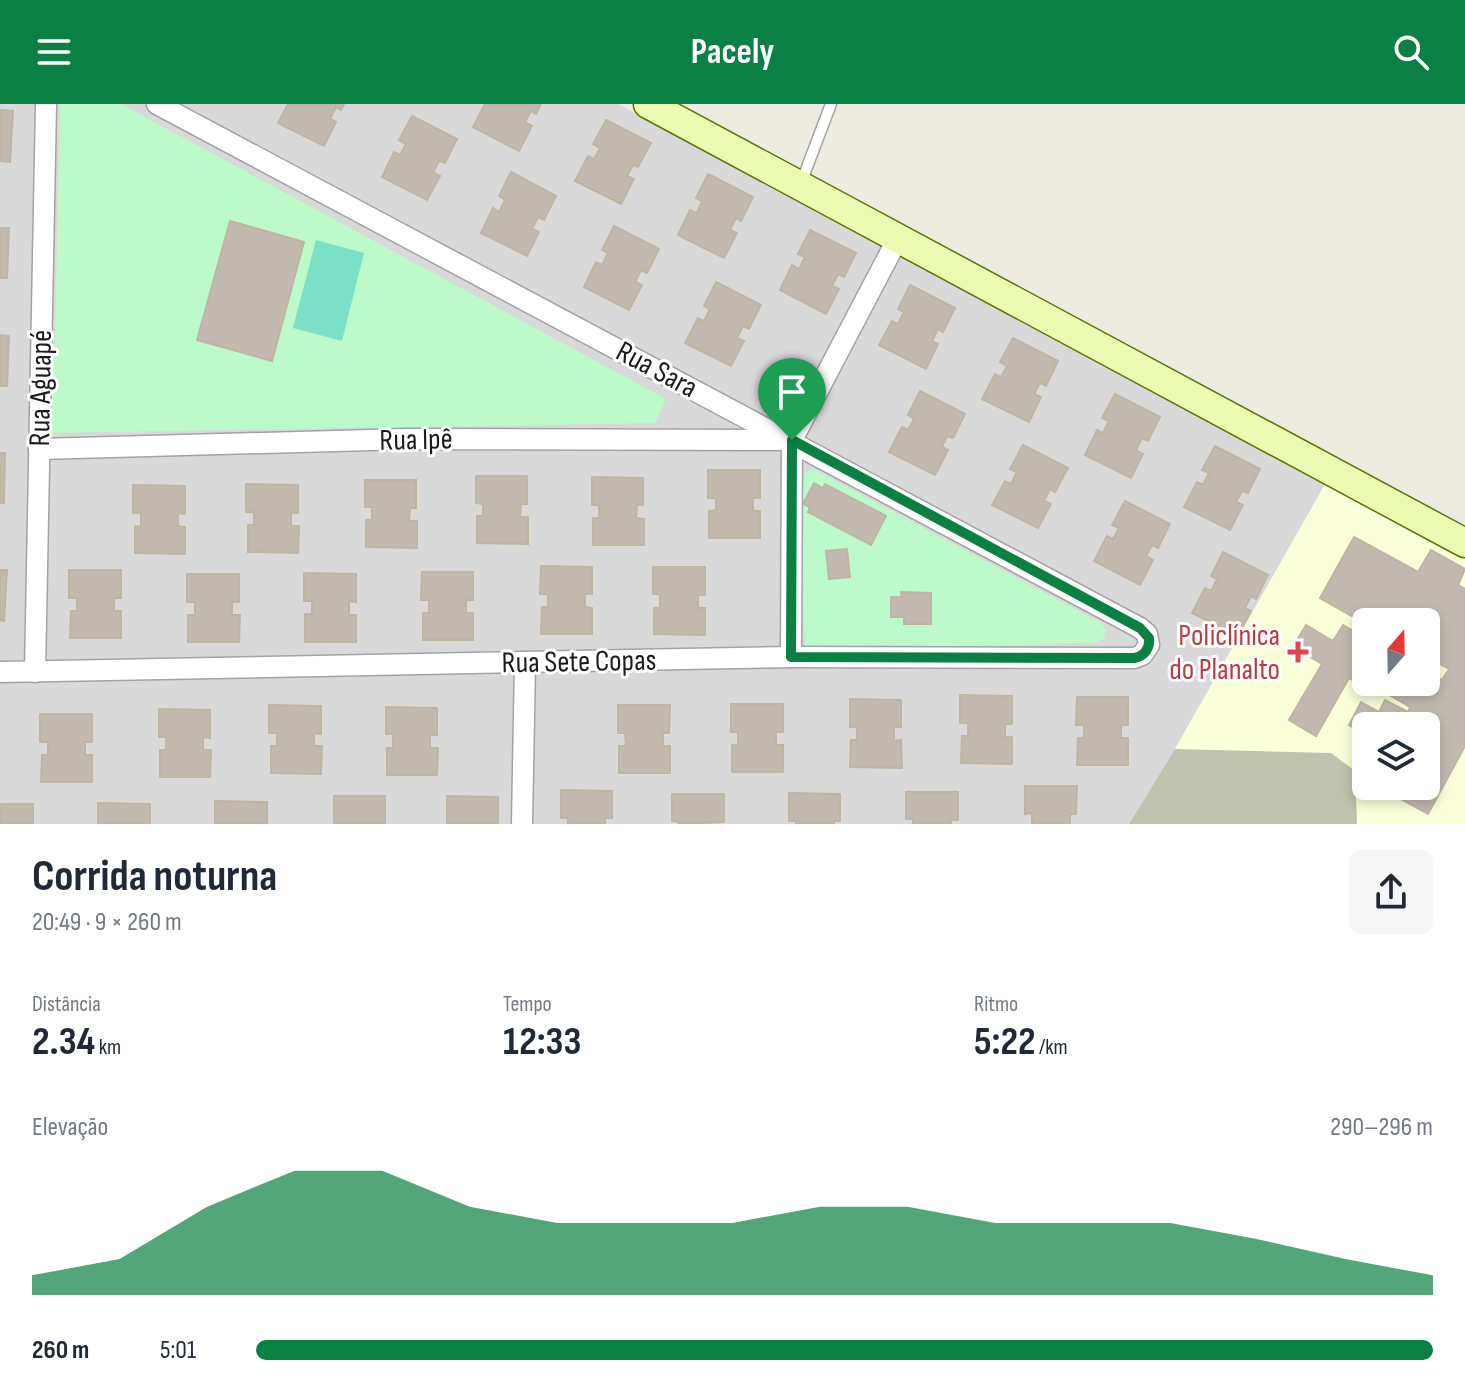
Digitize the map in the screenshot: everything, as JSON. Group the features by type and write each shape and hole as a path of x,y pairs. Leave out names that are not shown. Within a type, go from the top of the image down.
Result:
{"main road":[{"path":"648,104 899,236 1465,543"}],"street":[{"name":"Rua Aguapé","path":"35,672 46,104"},
{"name":"Rua Sara","path":"157,104 1140,628 1147,634 1149,642"},
{"path":"791,657 792,440 899,236"},
{"name":"Rua Ipê","path":"39,449 407,439 792,440"},
{"name":"Rua Sete Copas","path":"0,672 791,657 1134,658 1144,653 1149,642"},
{"path":"522,824 525,662"}],"lane":[{"path":"800,185 831,104"}],"shaded area":[{"path":"0,104 618,104 1328,479 1129,824 0,824"},
{"name":"Policlínica do Planalto","path":"1328,479 1465,553 1465,824 1357,824 1356,800 1440,800 1440,712 1352,712 1352,771 1175,749"},
{"path":"1175,749 1331,753 1352,769 1352,800 1356,800 1357,824 1129,824"}],"green space":[{"path":"60,104 121,104 666,399 655,423 49,433 55,337"},
{"path":"316,240 364,253 342,341 293,328"},
{"path":"813,469 1101,623 1106,630 1104,639 1094,643 805,651 798,496 804,473"}],"building":[{"path":"288,104 344,104 341,110 336,107 330,119 336,122 324,146 278,123"},
{"path":"485,104 541,104 536,114 531,111 525,122 532,126 519,151 473,127"},
{"path":"0,110 13,111 10,162 0,161"},
{"path":"412,116 457,139 445,163 439,161 433,172 440,176 427,200 382,177 394,152 400,155 406,144 399,140"},
{"path":"606,120 651,143 638,167 633,165 627,176 634,179 621,204 575,181 588,156 594,159 600,148 593,144"},
{"path":"511,172 556,196 544,220 538,217 532,229 539,232 527,256 481,233 493,208 499,212 505,200 499,196"},
{"path":"708,174 753,197 741,221 736,218 730,230 737,233 724,258 678,235 690,210 697,213 702,201 696,198"},
{"path":"230,221 304,242 272,361 197,340"},
{"path":"614,226 659,249 647,273 641,270 635,282 642,285 629,310 584,287 596,262 602,265 608,253 602,250"},
{"path":"0,228 9,228 7,278 0,278"},
{"path":"810,230 856,253 844,277 838,274 832,286 839,289 826,314 780,290 792,265 799,269 805,257 798,254"},
{"path":"716,282 761,305 749,329 743,326 737,338 744,341 731,366 685,343 698,318 704,321 710,309 704,306"},
{"path":"910,285 955,308 943,332 938,329 932,341 938,344 926,369 879,345 892,321 898,324 904,312 898,309"},
{"path":"0,335 9,336 7,386 0,386"},
{"path":"1013,338 1058,361 1046,386 1040,383 1034,394 1041,397 1029,422 982,399 995,374 1001,377 1007,366 1000,362"},
{"path":"920,391 965,414 953,438 947,436 942,447 948,450 935,475 889,452 902,427 908,430 914,419 908,415"},
{"path":"1115,394 1160,417 1148,441 1142,438 1136,450 1143,454 1131,478 1085,455 1097,430 1103,433 1109,421 1102,418"},
{"path":"1023,445 1068,468 1055,492 1050,489 1044,501 1051,504 1038,528 992,505 1005,481 1011,484 1017,472 1010,469"},
{"path":"1215,446 1260,469 1248,493 1242,491 1236,502 1243,505 1230,530 1184,507 1197,482 1203,485 1209,473 1202,470"},
{"path":"0,453 5,453 4,503 0,503"},
{"path":"708,470 760,470 760,498 753,498 753,511 760,511 760,538 709,538 709,511 716,510 716,498 708,498"},
{"path":"476,476 527,476 527,504 521,504 520,517 528,517 528,544 477,543 477,516 483,516 483,504 476,503"},
{"path":"592,477 643,478 643,505 637,505 636,518 644,519 644,545 593,545 593,518 599,518 599,505 592,505"},
{"path":"365,480 416,480 416,508 410,508 409,521 417,521 417,548 366,547 366,520 372,520 372,507 365,507"},
{"path":"814,483 823,488 825,484 886,516 871,545 808,512 810,507 803,504"},
{"path":"246,484 298,485 298,513 291,513 291,526 299,526 298,553 248,552 248,525 254,525 254,512 246,512"},
{"path":"133,485 185,486 185,514 178,513 178,526 185,527 185,554 135,553 135,526 141,527 141,513 133,513"},
{"path":"1125,501 1170,524 1158,548 1152,545 1146,556 1153,560 1140,585 1094,561 1107,536 1113,539 1119,528 1112,525"},
{"path":"1354,537 1418,572 1431,550 1465,569 1458,585 1465,589 1465,746 1440,792 1440,712 1408,712 1410,707 1391,696 1440,696 1440,679 1449,669 1440,664 1440,608 1352,608 1352,616 1320,598"},
{"path":"847,549 850,577 829,579 826,551"},
{"path":"1223,552 1268,575 1256,599 1251,596 1245,608 1251,611 1238,636 1192,613 1205,588 1211,591 1217,579 1211,576"},
{"path":"541,566 592,567 592,594 585,594 585,607 592,608 592,634 541,634 542,607 548,607 548,594 540,594"},
{"path":"653,567 705,567 705,595 698,595 698,608 705,608 705,635 654,634 654,608 660,608 660,594 653,594"},
{"path":"0,570 7,570 4,621 0,620"},
{"path":"69,570 121,570 121,598 114,598 114,611 121,611 121,638 70,638 71,611 77,611 77,598 69,598"},
{"path":"422,572 473,572 473,600 466,600 466,613 473,613 473,640 423,640 423,613 429,613 429,600 421,600"},
{"path":"304,573 356,574 356,602 349,601 349,615 356,615 356,642 305,642 305,614 312,614 312,601 304,601"},
{"path":"187,574 239,574 239,602 232,602 232,615 240,615 239,642 188,642 188,615 195,615 195,602 187,602"},
{"path":"901,592 931,593 931,624 904,624 904,617 891,617 891,597 902,597"},
{"path":"1306,625 1333,641 1343,625 1352,630 1352,680 1349,678 1316,736 1289,720 1322,664 1293,647"},
{"path":"960,695 1012,696 1012,724 1005,724 1005,737 1012,737 1012,764 961,763 962,736 968,736 968,723 960,723"},
{"path":"1077,697 1128,697 1128,725 1121,725 1121,738 1128,738 1128,765 1077,765 1078,738 1084,738 1084,725 1076,725"},
{"path":"850,699 901,700 901,727 894,727 894,741 901,740 902,768 850,767 851,740 857,740 857,727 850,727"},
{"path":"1385,700 1408,712 1379,712"},
{"path":"1361,702 1379,712 1356,712"},
{"path":"731,704 783,704 783,732 776,732 776,745 783,745 783,772 732,772 732,745 738,745 738,732 731,732"},
{"path":"269,705 321,706 321,734 314,733 314,746 322,746 321,774 271,773 271,746 277,746 277,733 269,733"},
{"path":"618,705 670,705 669,733 663,733 663,746 670,746 670,773 619,773 619,746 626,746 625,733 618,733"},
{"path":"386,707 437,708 437,735 430,735 430,748 438,748 437,775 387,775 387,748 393,748 393,734 386,734"},
{"path":"159,709 210,710 210,738 203,737 203,750 211,750 210,777 160,777 160,750 166,750 166,737 159,737"},
{"path":"40,714 92,714 92,742 85,742 85,755 92,755 92,782 41,782 42,755 48,755 48,742 40,742"},
{"path":"1025,786 1077,786 1076,814 1070,814 1070,824 1032,824 1032,813 1025,814"},
{"path":"561,790 612,791 612,818 605,818 605,824 568,824 568,818 561,818"},
{"path":"906,792 958,792 958,820 951,820 951,824 913,824 913,819 906,819"},
{"path":"789,793 840,794 840,821 834,821 834,824 796,824 796,821 789,821"},
{"path":"672,794 724,794 724,822 679,824 672,821"},
{"path":"334,796 385,796 385,824 334,823"},
{"path":"447,796 498,797 498,824 447,824"},
{"path":"1403,800 1436,800 1428,814"},
{"path":"215,801 267,802 267,824 215,824"},
{"path":"98,803 150,804 150,824 98,824"},
{"path":"0,804 33,804 33,824 0,824"}],"place":[{"name":"Policlínica do Planalto","path":"1298,652"}],"route":[{"path":"792,440 1140,628 1149,638 1147,649 1134,658 791,657 792,440"}]}
